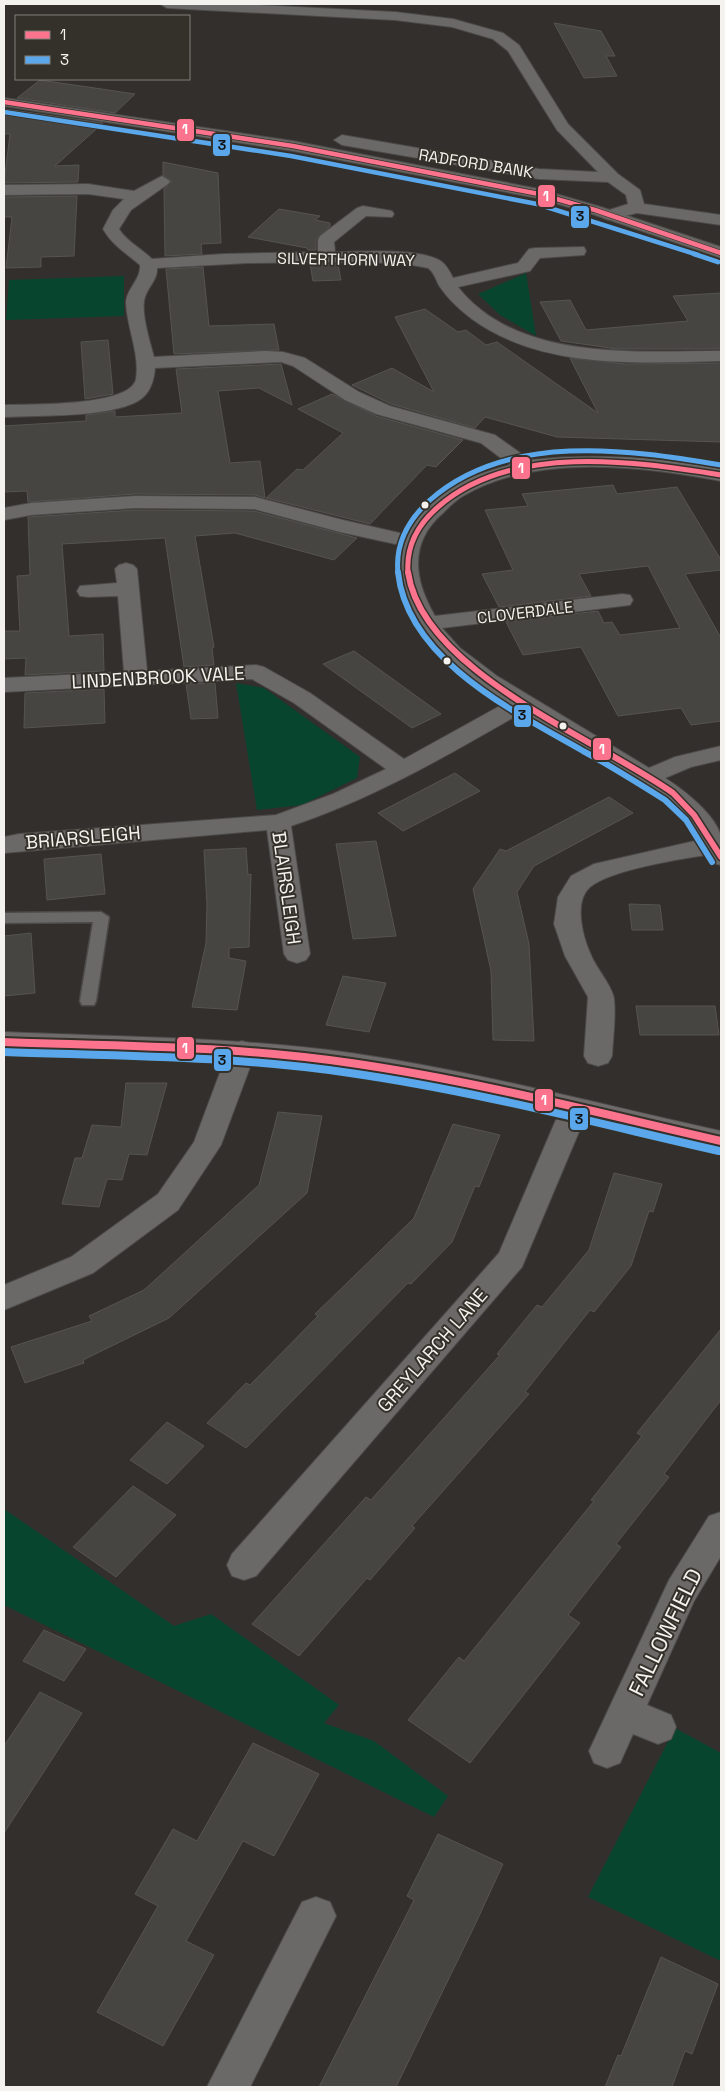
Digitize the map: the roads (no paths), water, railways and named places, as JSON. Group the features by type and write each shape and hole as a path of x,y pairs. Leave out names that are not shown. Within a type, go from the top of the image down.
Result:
{"highway":[{"name":"RADFORD BANK","path":"4,102 293,146 539,194 609,215 721,253"}],"street":[{"path":"167,4 395,16 453,23 498,36 514,48 562,127 612,177 634,193 637,208"},
{"name":"RADFORD BANK","path":"342,140 538,174 612,177"},
{"path":"4,411 109,405 133,396 144,382 146,363 136,319 135,299 149,274 148,264 134,250 118,241 111,229 114,217 122,208 162,181"},
{"path":"4,190 88,189 139,197"},
{"path":"609,215 626,209 637,208 721,220"},
{"path":"327,256 326,240 363,211 386,214"},
{"path":"447,284 524,268 534,254 578,251"},
{"name":"SILVERTHORN WAY","path":"148,264 201,259 327,256 394,257 424,261 434,264 442,271 447,284 465,305 492,324 526,340 561,348 611,354 721,356"},
{"path":"146,363 265,356 283,357 299,362 352,396 382,410 488,439 526,467"},
{"path":"719,851 700,821 673,793 473,670 442,642 428,623 407,577 410,541 441,500 462,487 489,475 526,467 577,463 628,463 671,466 721,476"},
{"path":"4,514 31,509 134,502 255,503 340,526 410,541"},
{"path":"88,591 127,579 136,678"},
{"name":"CLOVERDALE","path":"428,623 622,600"},
{"name":"LINDENBROOK VALE","path":"4,685 256,672 302,698 402,768"},
{"name":"BRIARSLEIGH","path":"4,845 19,842 278,822 314,812 402,768 523,702"},
{"path":"647,777 683,762 721,753"},
{"name":"BLAIRSLEIGH","path":"278,822 297,954"},
{"path":"598,1056 601,997 578,956 567,924 571,897 580,882 603,870 685,850 719,851"},
{"path":"4,1042 242,1051 350,1063 422,1075 721,1141"},
{"path":"4,1298 82,1265 168,1202 207,1145 242,1051"},
{"name":"GREYLARCH LANE","path":"244,1566 511,1259 575,1108"},
{"name":"FALLOWFIELD","path":"607,1751 681,1591 721,1526"},
{"name":"FALLOWFIELD","path":"625,1713 658,1727"},
{"path":"228,2087 316,1916"}],"lane":[{"path":"4,918 101,917 88,1001"}]}
